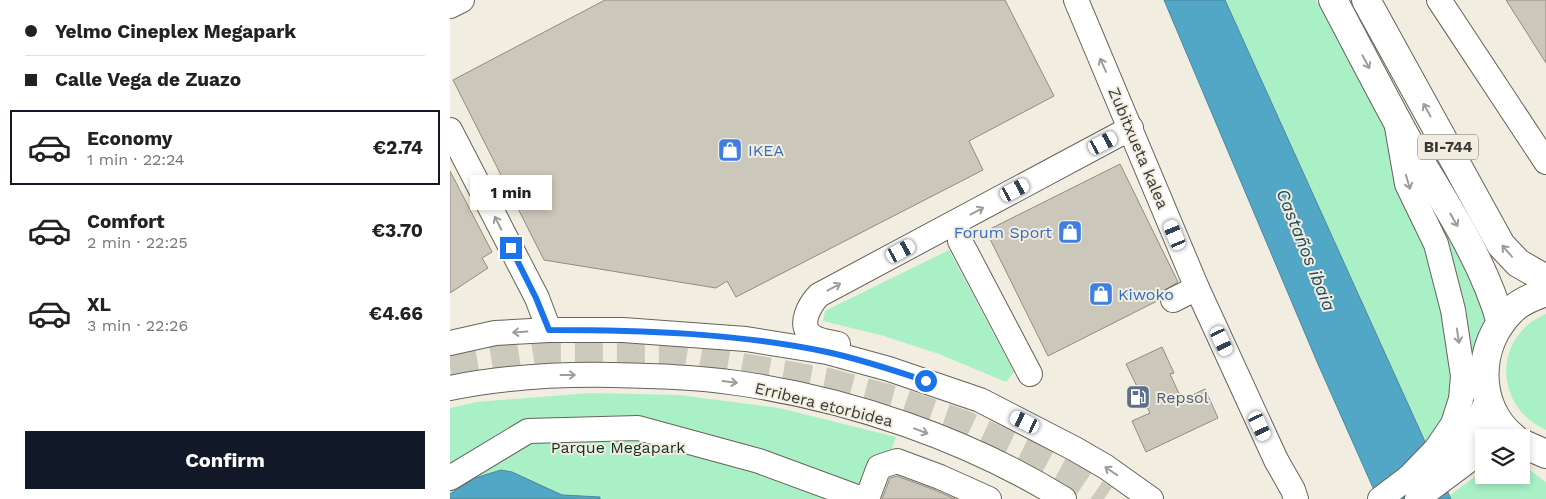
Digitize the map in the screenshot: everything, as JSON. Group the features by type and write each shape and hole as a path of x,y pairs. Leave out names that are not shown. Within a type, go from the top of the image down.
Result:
{"main road":[{"name":"BI-744","path":"1333,0 1395,118 1470,249 1494,300 1500,323"},
{"name":"BI-744","path":"1366,0 1501,245 1518,263 1546,279"},
{"path":"1506,429 1494,413 1488,399 1484,382 1484,365 1487,350 1500,323 1513,309 1528,299 1546,292"},
{"path":"1530,447 1546,454"}],"street":[{"path":"450,6 462,0"},
{"name":"Zubitxueta kalea","path":"1076,0 1197,288 1276,460 1296,499"},
{"path":"1440,0 1546,162"},
{"path":"1380,499 1409,477 1436,449 1452,424 1461,399 1463,376 1453,310 1436,244 1407,184 1395,118"},
{"path":"980,400 950,378 894,358 810,336 805,323 813,301 819,295 1131,128"},
{"path":"450,130 536,298 549,330"},
{"path":"960,241 1030,374"},
{"path":"1174,300 1197,288"},
{"path":"450,343 495,334 549,330 623,330 714,336 827,352 889,369 980,400 1075,449 1106,467 1151,499"},
{"name":"Erribera etorbidea","path":"450,388 499,380 562,375 666,376 757,386 866,412 909,427 960,446 1006,467 1064,499"},
{"path":"1409,477 1426,476 1456,451 1477,422 1488,399"},
{"path":"450,478 528,431 638,428 759,461 862,499"},
{"path":"1417,499 1475,456"},
{"name":"Zubitxueta kalea","path":"1276,460 1279,480 1276,499"},
{"path":"867,499 879,467 897,461 940,477 988,499"}],"green space":[{"path":"1225,0 1316,0 1460,230 1493,336 1503,426 1498,429 1475,429 1475,443 1437,467"},
{"path":"949,250 1014,372 1006,382 939,354 884,336 823,321 825,311"},
{"path":"1546,314 1546,430 1529,419 1516,405 1509,389 1506,372 1509,354 1516,338 1528,324"},
{"name":"Parque Megapark","path":"590,393 679,395 779,408 896,437 874,499 450,499 450,408 477,402"},
{"path":"1530,471 1546,482 1546,499 1451,499 1449,496 1475,477 1475,484 1530,484"}],"water":[{"name":"Castaños ibaia","path":"1164,0 1225,0 1451,499 1378,499 1318,364"},
{"path":"501,470 512,472 562,495 600,497 600,499 450,499 450,494 475,478"}],"building":[{"name":"IKEA","path":"605,0 1005,0 1054,96 969,141 983,170 736,297 727,281 716,288 544,260 453,80"},
{"path":"1506,0 1546,0 1546,63"},
{"path":"1120,164 1178,282 1162,292 1159,300 1048,356 986,231"},
{"path":"450,171 492,252 482,258 488,268 450,293"},
{"path":"1162,347 1174,373 1170,374 1182,400 1205,389 1218,418 1146,452 1132,421 1150,413 1126,364"},
{"path":"897,476 955,499 882,499 890,478"}],"tunnel":[{"path":"450,367 536,353 662,353 828,382 895,400 964,424 1022,451 1076,480 1104,499"}],"place":[{"name":"IKEA","path":"730,150"},
{"name":"Forum Sport","path":"1070,232"},
{"name":"Kiwoko","path":"1101,294"},
{"name":"Repsol","path":"1138,397"}],"route":[{"path":"511,248 536,298 549,330 623,330 746,339 827,352 926,381"}]}
